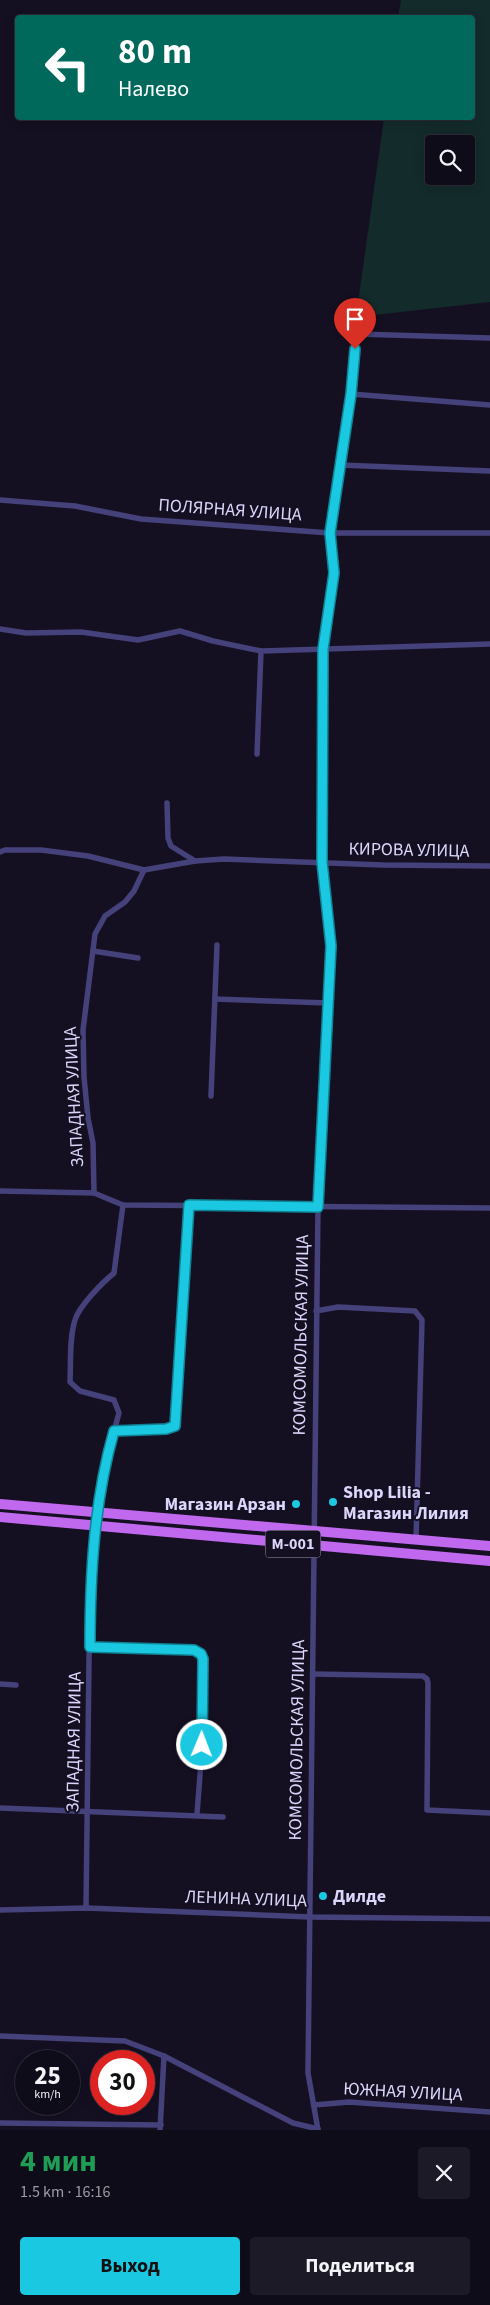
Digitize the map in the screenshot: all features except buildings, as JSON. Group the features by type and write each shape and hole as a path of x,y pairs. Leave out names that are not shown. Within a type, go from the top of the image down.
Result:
{"main road":[{"name":"M-001","path":"0,1504 490,1546"},
{"name":"M-001","path":"0,1517 490,1561"}],"street":[{"name":"КОМСОМОЛЬСКАЯ УЛИЦА","path":"318,2129 308,2073 318,1207 331,946 322,862 323,649 334,573 330,533 351,394 357,334 490,338"},
{"path":"351,394 490,405"},
{"path":"340,465 490,471"},
{"name":"ПОЛЯРНАЯ УЛИЦА","path":"0,500 75,506 141,519 330,533 490,533"},
{"path":"0,629 26,633 82,632 138,640 180,631 192,633 213,641 261,651 490,644"},
{"path":"257,754 261,651"},
{"path":"167,803 168,838 171,846 195,860"},
{"name":"КИРОВА УЛИЦА","path":"0,852 5,850 41,850 60,852 88,856 144,870 195,860 224,858 490,866"},
{"name":"ЗАПАДНАЯ УЛИЦА","path":"94,1192 93,1143 88,1118 84,1077 83,1030 94,934 105,916 125,902 134,891 144,870"},
{"path":"211,1096 217,945"},
{"path":"93,951 138,958"},
{"path":"215,999 328,1002"},
{"path":"0,1192 94,1192 123,1205 490,1208"},
{"name":"ЗАПАДНАЯ УЛИЦА","path":"86,1908 90,1579 99,1512 119,1413 114,1400 80,1391 70,1382 71,1353 75,1319 103,1282 114,1273 123,1205"},
{"path":"114,1431 166,1429 175,1426 189,1205"},
{"path":"316,1311 338,1308 415,1311 422,1320 416,1540"},
{"path":"90,1647 194,1650 201,1654 203,1659 201,1762 197,1814"},
{"path":"313,1674 424,1676 428,1683 427,1810 490,1813"},
{"path":"0,1684 16,1685"},
{"path":"0,1808 197,1814 223,1817"},
{"name":"ЛЕНИНА УЛИЦА","path":"0,1910 86,1908 310,1917 490,1919"},
{"path":"0,2036 125,2041 164,2056 293,2123 318,2129"},
{"path":"0,2123 160,2127 164,2056"},
{"name":"ЮЖНАЯ УЛИЦА","path":"314,2105 349,2102 490,2112"}],"green space":[{"path":"401,0 490,0 490,302 356,317 384,120 475,120 475,15 398,15"}],"place":[{"name":"Shop Lilia - Магазин Лилия","path":"333,1502"},
{"name":"Магазин Арзан","path":"296,1504"},
{"name":"Дилде","path":"323,1896"}],"route":[{"path":"202,1745 203,1659 201,1654 194,1650 90,1647 90,1579 102,1488 114,1431 166,1429 175,1426 189,1205 318,1207 331,946 322,862 323,649 334,573 330,533 351,394 355,349"}]}
